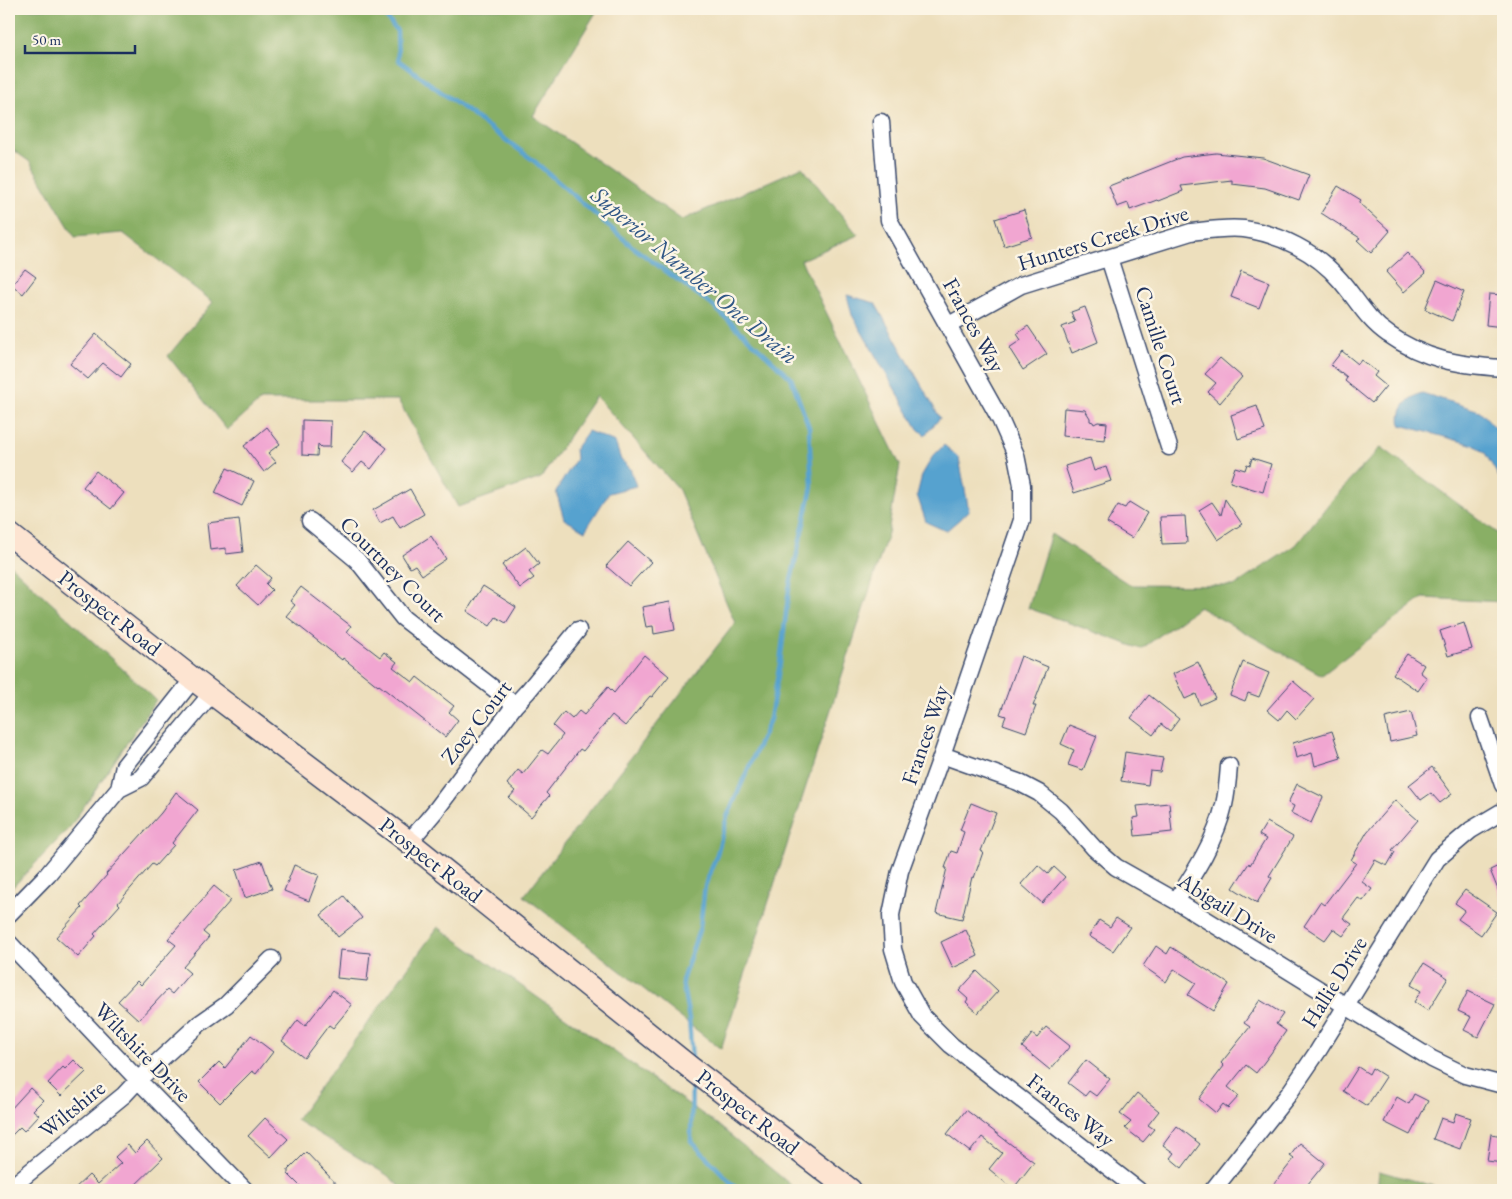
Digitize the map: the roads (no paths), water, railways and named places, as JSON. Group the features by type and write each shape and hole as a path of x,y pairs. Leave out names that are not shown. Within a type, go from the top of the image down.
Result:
{"main road":[{"name":"Prospect Road","path":"9,534 193,679 409,842 692,1068 850,1190"}],"street":[{"name":"Frances Way","path":"881,122 889,220 1000,419 1016,455 1022,485 1022,520 942,755 900,871 891,915 893,949 903,982 922,1016 951,1045 1138,1190"},
{"name":"Hunters Creek Drive","path":"949,325 1021,285 1191,232 1216,229 1243,229 1271,235 1299,247 1323,262 1340,280 1364,312 1387,333 1414,350 1443,360 1481,367 1503,368"},
{"name":"Camille Court","path":"1110,258 1169,447"},
{"name":"Courtney Court","path":"310,521 356,560 403,618 515,705"},
{"name":"Zoey Court","path":"409,842 436,810 515,705 578,630"},
{"path":"119,789 124,766 193,679"},
{"path":"9,914 48,874 119,789 142,778 212,693"},
{"path":"1480,718 1503,785"},
{"name":"Abigail Drive","path":"942,755 1018,782 1038,793 1061,811 1094,848 1116,867 1432,1059 1465,1075 1503,1085"},
{"path":"1176,902 1201,861 1217,829 1224,804 1229,766"},
{"name":"Hallie Drive","path":"1214,1190 1288,1095 1346,1007 1437,859 1471,830 1503,811"},
{"name":"Wiltshire Drive","path":"9,943 245,1190"},
{"name":"Wiltshire","path":"9,1189 124,1095 199,1024 226,1005 272,959"}],"water":[{"path":"847,295 875,303 940,418 925,435 918,429 852,315"},
{"path":"1422,393 1480,411 1503,436 1503,484 1485,453 1474,445 1401,425 1400,419 1405,404 1412,397"},
{"path":"588,431 615,442 621,460 630,468 636,486 609,493 585,531 564,519 556,491 576,459 575,449"},
{"path":"944,445 959,458 969,511 946,531 926,522 917,495 922,475 933,456"}],"waterway":[{"name":"Superior Number One Drain","path":"380,9 397,31 398,60 533,160 634,248 712,305 791,378 809,427 812,487 789,589 780,663 770,719 727,817 717,854 705,886 700,927 682,981 689,1019 692,1060"},
{"name":"Superior Number One Drain","path":"692,1078 691,1141 738,1190"}]}
